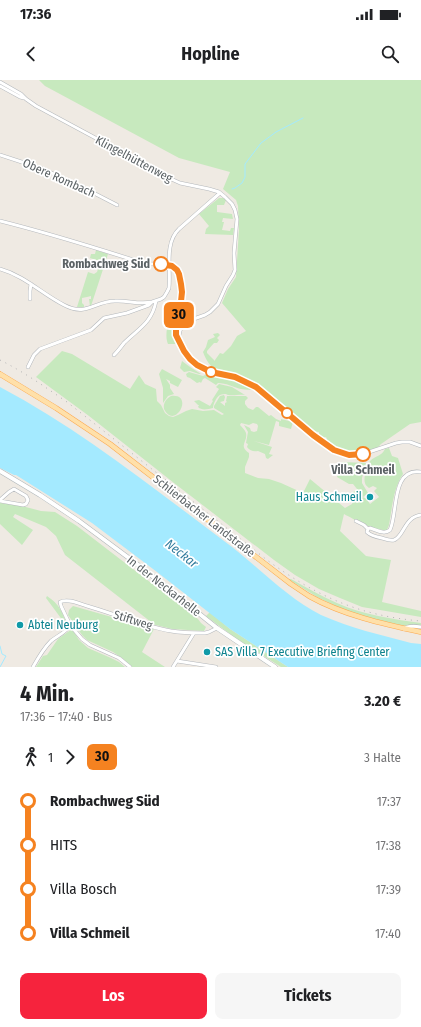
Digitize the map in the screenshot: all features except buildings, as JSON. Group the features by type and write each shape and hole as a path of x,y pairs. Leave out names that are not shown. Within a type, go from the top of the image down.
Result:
{"main road":[{"name":"Schlierbacher Landstraße","path":"0,374 56,408 110,444 291,584 309,596 353,615 384,624 421,632"},
{"name":"In der Neckarhelle","path":"0,472 54,504 129,558 217,628 275,667"}],"street":[{"name":"Klingelhüttenweg","path":"0,82 21,94 24,98 49,114 101,140 169,178 180,183 209,189 220,193"},
{"path":"0,86 24,98"},
{"name":"Obere Rombach","path":"0,155 43,169 117,205"},
{"path":"28,367 34,355 40,349 91,330 104,318 127,313 149,305 166,295 169,284 168,265 174,234 220,193 232,204 237,216 234,273 218,304 205,315 183,324 178,341"},
{"path":"0,221 29,228 145,263 168,265 177,270 182,292 176,335 186,354 197,365 211,372 235,377 256,387 313,435 342,454 350,456 363,454 402,442 421,446"},
{"path":"0,269 12,273 61,303 78,310 89,309 112,301 140,303 154,302"},
{"path":"30,299 31,284"},
{"path":"114,356 123,344 150,319 153,313 154,302"},
{"path":"368,529 371,528 384,532 388,532 390,530 401,480 409,473 421,472"},
{"path":"14,489 28,497 28,502 23,505 0,500 14,489"},
{"path":"356,521 364,525 368,529 367,532 371,535 395,540 410,520 421,515"},
{"name":"Stiftweg","path":"70,625 60,606 60,602 62,600 177,632 209,632 217,628"},
{"path":"33,667 47,646 68,629 70,625 86,642 119,658 130,667"},
{"path":"404,629 409,626 421,627"},
{"path":"173,667 194,633"},
{"path":"177,661 216,667"}],"green space":[{"path":"39,80 421,80 421,422 410,424 370,451 356,454 349,453 335,449 330,445 326,437 322,438 323,440 317,436 319,435 319,432 311,431 259,386 236,376 220,372 220,369 218,371 213,367 203,352 208,340 215,337 213,334 218,333 220,335 217,338 219,340 217,343 214,343 207,353 215,361 220,353 223,354 231,346 237,336 246,331 222,303 228,289 236,277 239,229 238,206 236,200 223,189 230,172 179,158 45,86"},
{"path":"219,198 226,200 224,205 217,205 217,212 232,214 233,219 223,218 222,222 224,222 222,230 230,231 231,228 234,228 233,235 205,234 206,229 209,226 199,214"},
{"path":"96,250 108,254 91,306 89,299 91,299 91,296 82,298 84,307 77,307 88,272 94,274 97,272 99,266 95,265 96,260 90,258 91,254 95,254"},
{"path":"173,319 175,320 173,335 177,344 168,344 166,336 168,322"},
{"path":"62,351 72,354 130,389 139,375 145,384 156,389 157,401 165,413 169,416 173,417 192,409 203,411 214,410 222,415 224,414 214,408 220,396 224,395 225,397 224,401 220,402 225,406 227,396 246,396 248,398 245,401 245,404 248,408 253,410 258,407 269,416 271,415 276,419 293,422 291,429 279,426 279,422 276,421 269,445 254,441 272,447 269,454 273,455 268,459 266,458 265,454 258,451 252,451 247,447 248,444 246,443 248,432 244,425 254,432 257,431 257,424 253,423 249,425 241,423 240,425 246,433 244,448 249,453 245,473 258,478 269,479 281,483 303,493 310,479 345,508 352,504 354,499 351,494 357,489 353,484 349,484 337,477 342,462 366,463 362,483 368,493 363,497 366,498 370,504 379,497 374,491 377,488 373,486 369,488 365,484 367,469 372,459 382,453 385,449 389,448 392,456 398,458 403,474 395,493 387,530 371,527 344,514 340,531 366,556 391,560 382,602 421,611 421,617 362,607 319,589 295,575 274,560 89,416 36,377"},
{"path":"182,361 201,374 190,371 184,372 180,368"},
{"path":"162,369 182,380 178,387 166,379 174,394 168,396 163,403 163,388 159,374"},
{"path":"189,372 203,376 207,374 234,380 258,390 241,389 221,383 216,385 205,378 201,383 197,383 187,377 186,374"},
{"path":"219,384 232,387 245,395 222,394 216,399 213,408 203,409 198,407 199,405 194,401 199,400 210,406 219,389 216,387"},
{"path":"171,396 178,397 182,400 181,410 173,416 168,415 164,409 165,401"},
{"path":"0,503 22,506 41,511 55,512 77,526 198,619 206,627 204,631 172,629 152,624 65,555 56,536 46,527 15,514 13,517 33,530 22,545 0,524"},
{"path":"288,579 291,579 337,603 357,611 421,623 421,625 400,626 342,609 317,597"},
{"path":"47,596 55,602 60,609 67,625 46,598"},
{"path":"73,606 154,629 142,652 165,667 132,667 113,652 87,640 68,615 69,610"},
{"path":"210,612 230,629 288,667 281,667 234,637 206,616"},
{"path":"72,629 79,640 88,648 119,662 125,667 36,667 43,656 47,655 58,639"}],"water":[{"name":"Neckar","path":"0,387 31,404 119,462 232,547 287,593 309,609 332,620 354,627 411,643 421,644 421,667 288,667 230,629 92,523 16,475 0,468"}],"waterway":[{"path":"232,189 242,183 245,177 245,164 261,143 276,132 303,118"},
{"path":"0,646 2,654 6,656 0,667"}],"railway":[{"path":"0,360 67,402 285,573 321,594 358,609 421,621"}],"bus line":[{"name":"30","path":"161,264 172,266 179,274 182,292 176,335 181,347 190,359 197,365 211,372 235,377 256,387 313,435 334,450 342,454 352,456 363,454"}],"place":[{"name":"Rombachweg Süd","path":"161,264"},
{"name":"Villa Schmeil","path":"363,454"},
{"name":"Haus Schmeil","path":"370,497"},
{"name":"Abtei Neuburg","path":"20,625"},
{"name":"SAS Villa 7 Executive Briefing Center","path":"207,652"}]}
